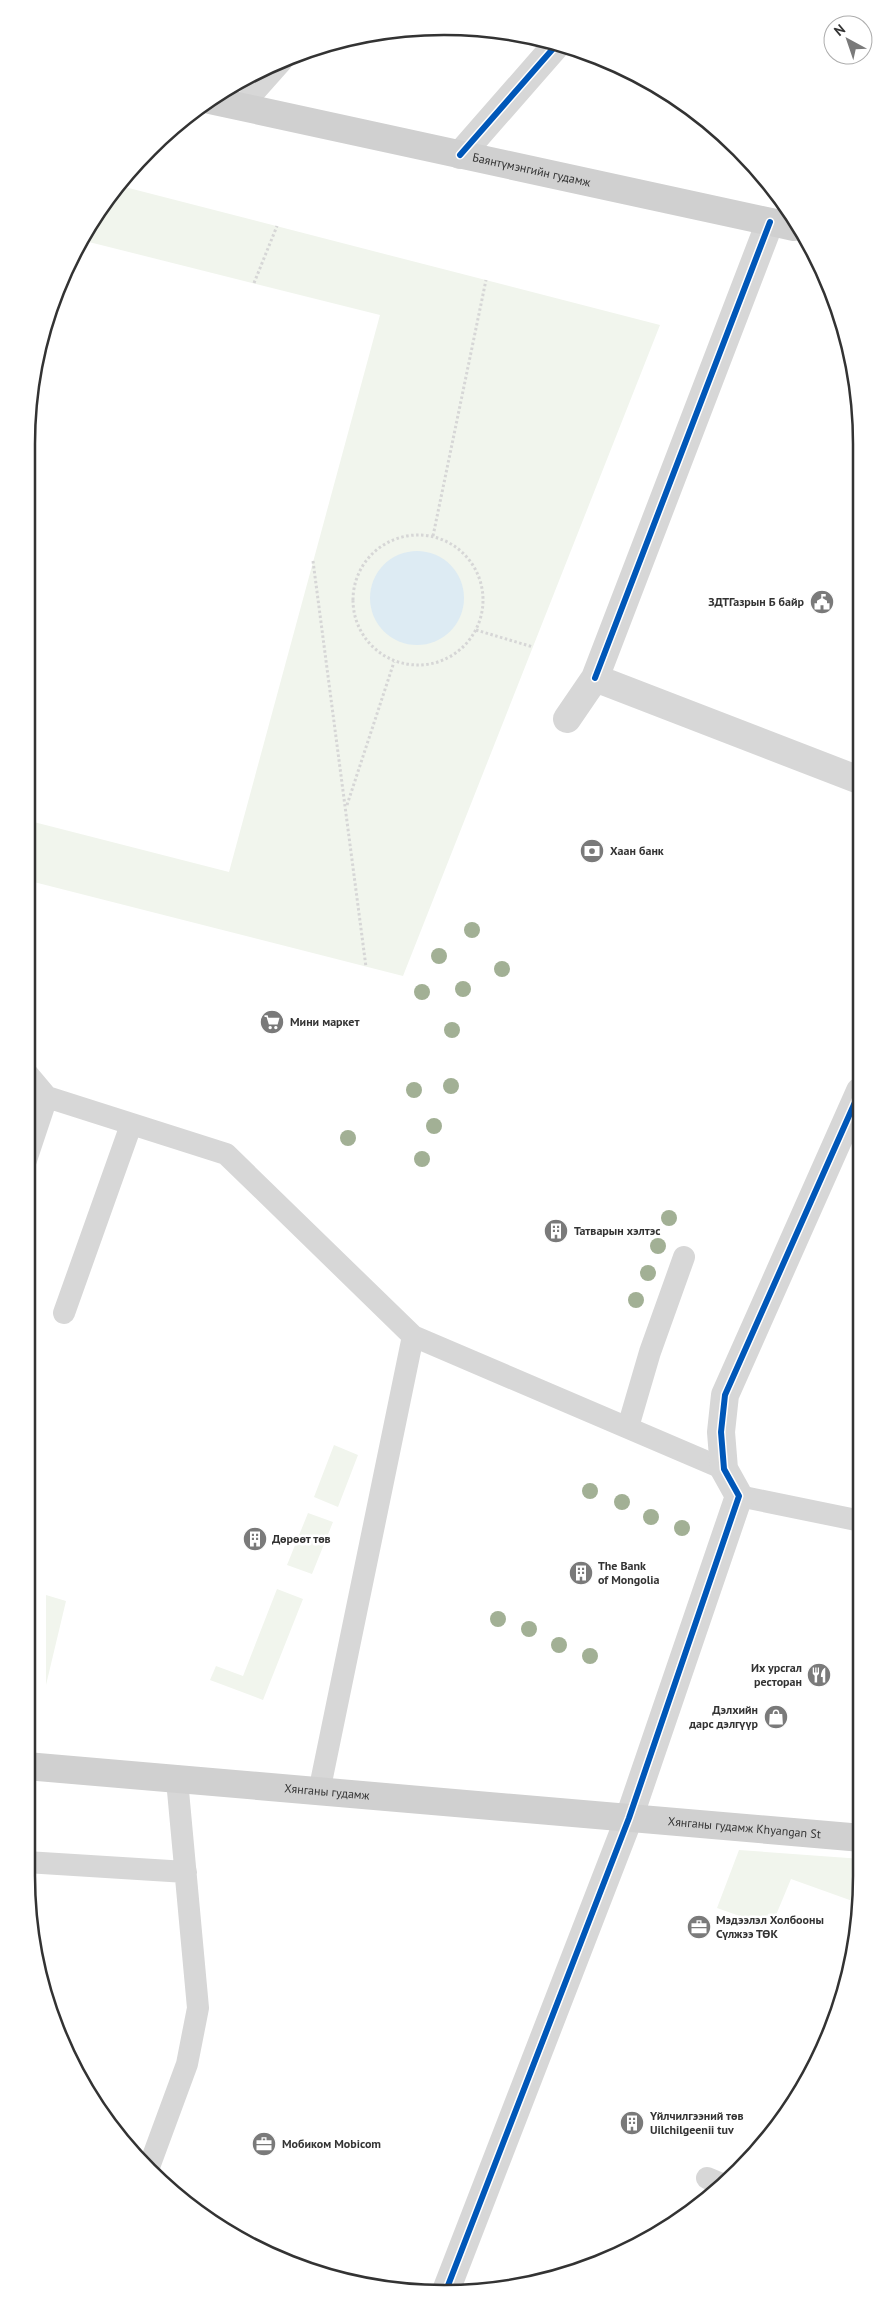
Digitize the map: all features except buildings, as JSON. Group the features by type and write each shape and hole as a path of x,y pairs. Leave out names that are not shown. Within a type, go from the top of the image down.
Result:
{"main road":[{"name":"Баянтүмэнгийн гудамж","path":"220,102 782,224"},
{"name":"Хянганы гудамж","path":"35,1767 629,1818"},
{"name":"Хянганы гудамж Khyangan St","path":"629,1818 853,1837"}],"street":[{"path":"460,155 552,50"},
{"path":"567,719 595,678 782,224"},
{"path":"595,678 853,778"},
{"path":"448,2285 629,1818 739,1496 724,1469 721,1432 725,1395 853,1107"}],"lane":[{"path":"241,107 271,73"},
{"path":"35,1082 48,1097 226,1154 413,1336 724,1469"},
{"path":"35,1134 48,1097"},
{"path":"64,1313 131,1124"},
{"path":"628,1427 650,1352 684,1257"},
{"path":"319,1792 413,1336"},
{"path":"739,1496 853,1519"},
{"path":"151,2161 186,2064 198,2008 177,1780"},
{"path":"35,1863 186,1872"}],"path":[{"path":"254,283 277,226"},
{"path":"434,536 486,280"},
{"path":"411,534 434,536 454,544 469,558 480,577 484,598 476,630 472,639 456,654 437,664 416,666 394,662 375,651 361,634 353,613 352,591 359,571 372,553 390,540 411,534"},
{"path":"313,561 366,967"},
{"path":"476,630 532,647"},
{"path":"346,808 394,662"}],"shaded area":[{"path":"126,187 660,325 403,976 35,882 35,822 229,872 380,315 88,242"},
{"path":"417,551 435,554 450,565 461,580 464,598 461,616 450,631 435,642 417,645 399,642 384,631 373,616 370,598 373,580 384,565 399,554"},
{"path":"334,1445 358,1455 338,1507 314,1497"},
{"path":"308,1513 333,1522 312,1574 287,1565"},
{"path":"277,1589 303,1599 263,1700 210,1680 216,1666 243,1676"},
{"path":"46,1595 66,1601 46,1685"},
{"path":"739,1850 853,1858 852,1901 791,1879 771,1927 717,1908"}],"cycle path":[{"path":"460,155 552,50"},
{"path":"595,678 770,222"},
{"path":"448,2285 629,1818 739,1496 724,1469 721,1432 725,1395 853,1107"}],"place":[{"name":"ЗДТГазрын Б байр","path":"822,602"},
{"name":"Хаан банк","path":"592,851"},
{"name":"Мини маркет","path":"272,1022"},
{"name":"Татварын хэлтэс","path":"556,1231"},
{"name":"Дөрөөт төв","path":"255,1539"},
{"name":"The Bank of Mongolia","path":"581,1573"},
{"name":"Их урсгал ресторан","path":"819,1675"},
{"name":"Дэлхийн дарс дэлгүүр","path":"776,1717"},
{"name":"Мэдээлэл Холбооны Сүлжээ ТӨК","path":"699,1927"},
{"name":"Үйлчилгээний төв Uilchilgeenii tuv","path":"632,2123"},
{"name":"Мобиком Mobicom","path":"264,2144"}]}
